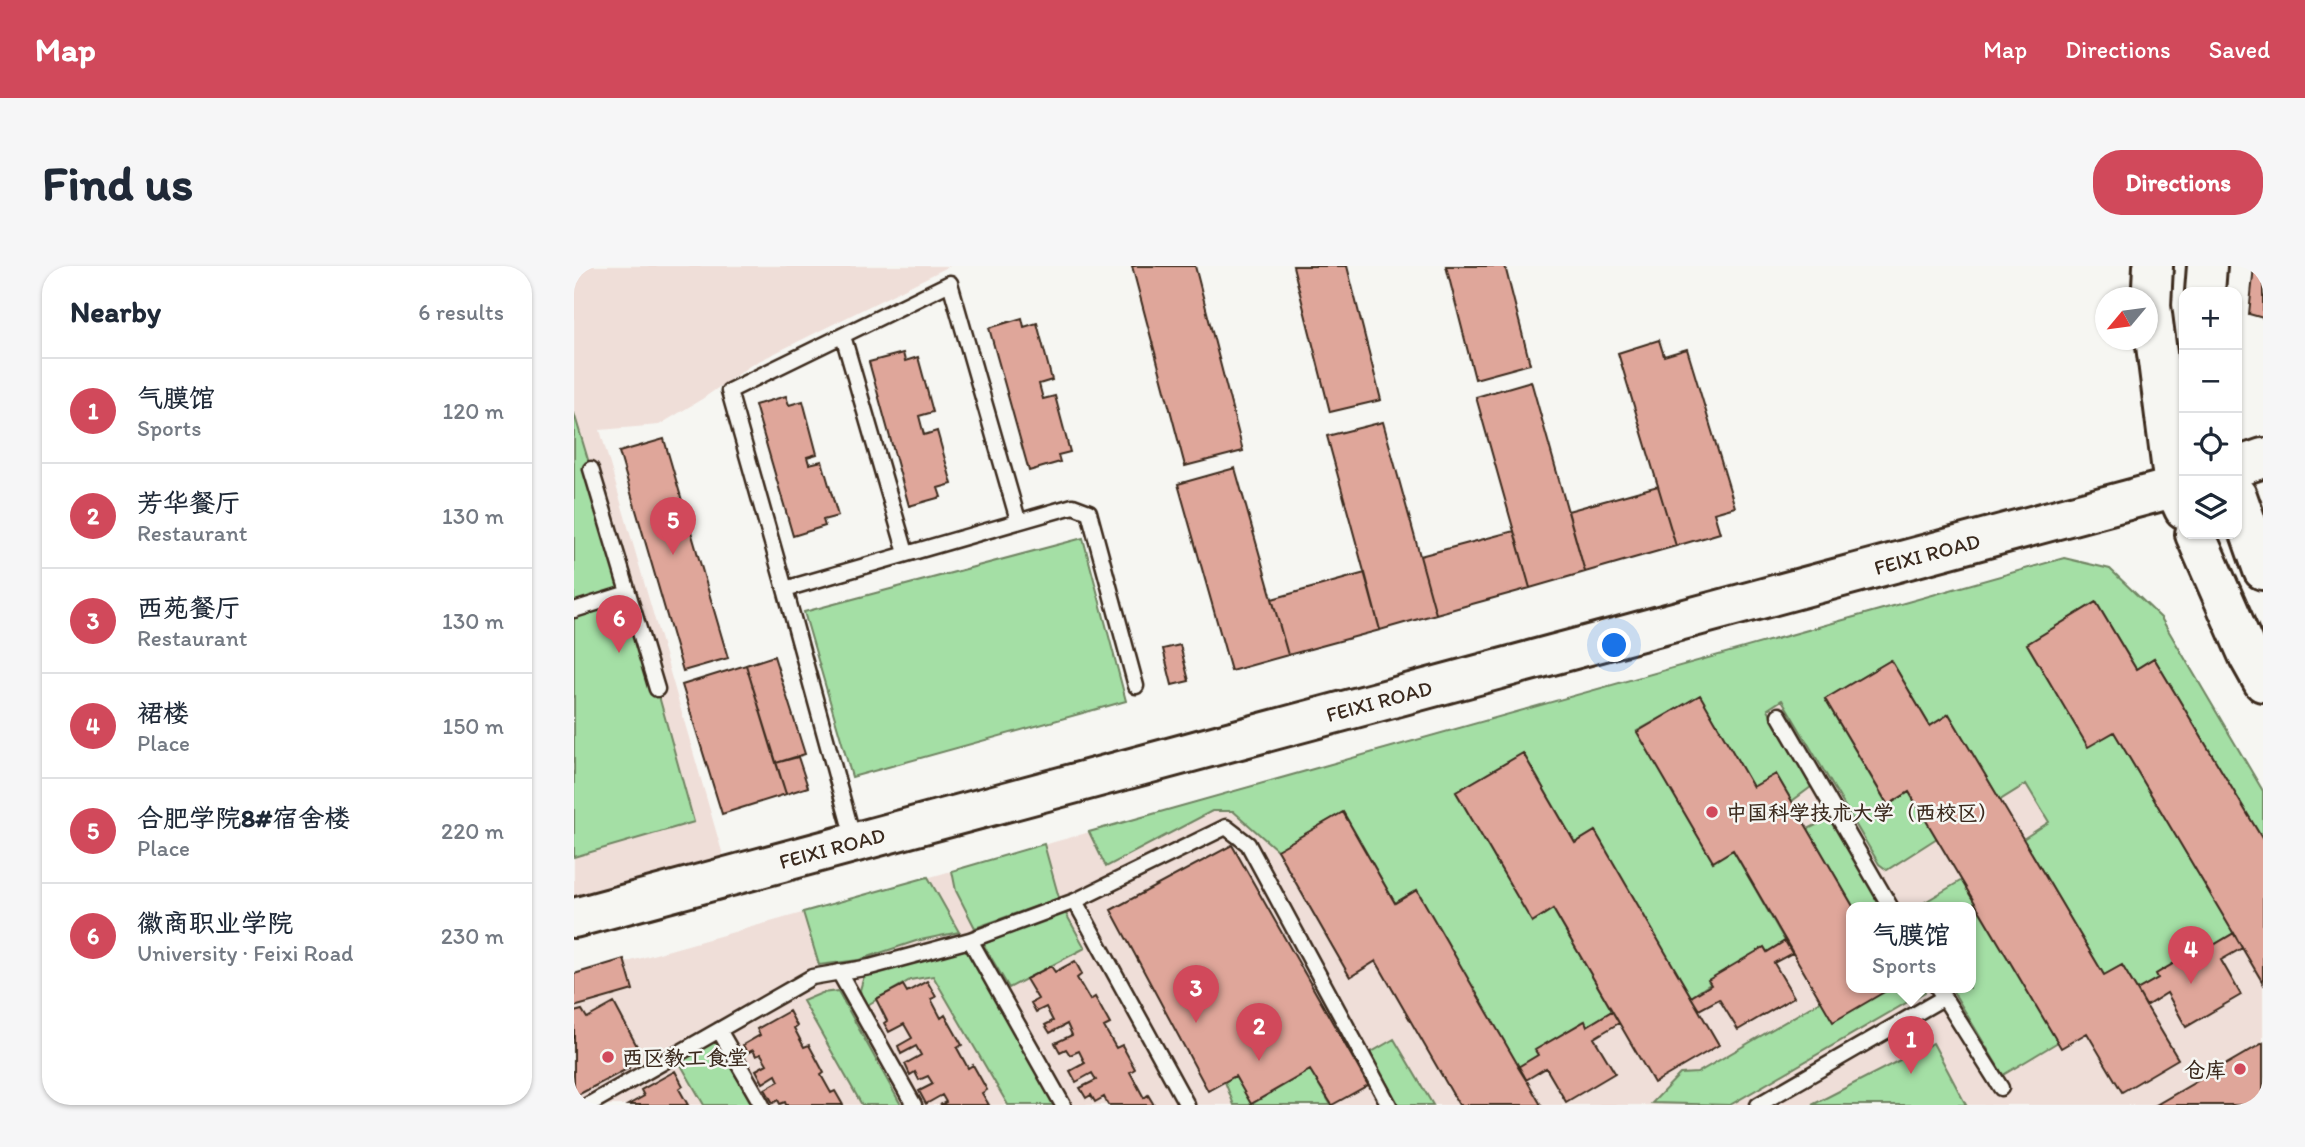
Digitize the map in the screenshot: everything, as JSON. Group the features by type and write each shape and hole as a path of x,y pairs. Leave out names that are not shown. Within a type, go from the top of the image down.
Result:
{"main road":[{"path":"2153,266 2151,306 2179,481"},
{"path":"2205,287 2207,266"},
{"path":"2242,465 2263,458"},
{"name":"FEIXI ROAD","path":"574,918 2179,495"},
{"path":"2242,510 2263,570"},
{"path":"2196,539 2249,657 2263,682"}],"lane":[{"path":"854,842 729,391 950,283 1018,520"},
{"path":"843,336 906,553"},
{"path":"592,469 657,689"},
{"path":"785,589 1073,506 1089,512 1136,687"},
{"path":"574,610 628,593"},
{"path":"1779,715 1888,902"},
{"path":"588,1105 609,1100 719,1030 812,977 870,967 970,940 1075,901 1226,827 1248,844 1389,1105"},
{"path":"1075,901 1187,1105"},
{"path":"970,940 1063,1105"},
{"path":"839,972 914,1105"},
{"path":"1758,1105 1941,993 2001,1088"},
{"path":"719,1030 762,1105"}],"shaded area":[{"path":"574,266 950,266 751,365 659,425 600,430 729,876 574,918"},
{"name":"中国科学技术大学（西校区）","path":"2064,558 2110,569 2263,792 2263,1105 574,1105 574,977"}],"green space":[{"path":"574,413 694,822 574,857"},
{"path":"1083,538 1126,701 852,777 804,612"},
{"path":"2064,558 2110,569 2161,618 2263,791 2263,840 2154,658 2136,669 2096,602 2027,644 2088,746 2114,732 2234,933 2212,946 2210,943 2157,974 2158,978 2137,990 2122,965 2104,975 2023,839 2049,822 2026,784 2000,800 1949,715 1930,726 1891,660 1825,699 1887,804 1909,792 1937,838 1887,870 1879,864 1782,700 1768,709 1811,787 1792,801 1776,774 1753,787 1700,696 1637,731 1733,850 1785,941 1767,952 1764,947 1691,997 1594,832 1575,843 1523,753 1456,792 1532,921 1553,909 1612,1011 1587,1026 1584,1021 1536,1050 1538,1055 1518,1067 1416,891 1395,903 1343,812 1277,850 1233,811 1212,811 1106,867 1089,832"},
{"path":"1826,820 1835,825 1880,902 1851,902 1808,829"},
{"path":"1044,844 1059,898 975,928 956,891 952,871"},
{"path":"928,877 959,932 916,941 859,960 819,965 803,912"},
{"path":"1962,880 1975,902 1925,902"},
{"path":"1976,904 2058,1042 2003,1075 1954,993 1976,993"},
{"path":"1065,912 1085,948 1009,988 983,944"},
{"path":"965,948 1055,1105 1008,1105 933,976 910,980 864,1007 860,990 864,976 924,956"},
{"path":"838,991 901,1105 862,1105 803,1001 822,993"},
{"path":"1864,993 1923,993 1730,1105 1652,1103 1680,1074 1697,1073 1821,1001"},
{"path":"1394,1039 1433,1105 1397,1105 1370,1053"},
{"path":"715,1040 753,1105 704,1105 678,1060"},
{"path":"1933,1043 1966,1105 1812,1105"},
{"path":"1310,1070 1331,1105 1234,1105 1225,1082 1235,1076 1252,1104"}],"building":[{"path":"1132,266 1195,266 1243,451 1185,466"},
{"path":"1293,266 1347,266 1381,400 1330,412"},
{"path":"1446,266 1505,266 1530,364 1475,379"},
{"path":"2254,266 2263,266 2263,318 2249,314"},
{"path":"1022,318 1024,327 1037,323 1052,380 1039,384 1043,399 1055,396 1070,452 1058,455 1060,462 1029,471 989,328"},
{"path":"1659,340 1664,356 1687,349 1735,507 1714,513 1720,533 1676,546 1618,353"},
{"path":"903,353 905,361 918,357 933,412 919,416 924,435 937,431 952,484 938,488 941,497 909,506 869,362"},
{"path":"1531,381 1585,572 1530,588 1476,397"},
{"path":"786,396 789,405 803,401 817,454 807,457 809,464 822,461 838,516 823,520 825,526 793,536 755,405"},
{"path":"1383,422 1436,614 1380,630 1327,436"},
{"path":"664,439 728,658 683,671 619,452"},
{"path":"1235,468 1288,655 1231,671 1178,484"},
{"path":"1658,486 1676,546 1585,572 1568,511"},
{"path":"1514,531 1530,588 1436,614 1420,556"},
{"path":"1365,573 1380,630 1288,655 1272,599"},
{"path":"2096,602 2136,669 2154,658 2263,840 2263,983 2114,732 2088,747 2027,644"},
{"path":"1180,645 1189,681 1172,685 1163,649"},
{"path":"774,656 805,754 776,763 746,665"},
{"path":"1891,660 1930,726 1949,714 2104,975 2122,965 2178,1059 2122,1092 2087,1033 2061,1048 1909,792 1888,805 1825,699"},
{"path":"746,665 786,794 722,814 682,685"},
{"path":"1700,695 1753,787 1776,774 1851,902 1846,902 1846,993 1882,993 1833,1022 1733,850 1713,862 1637,732"},
{"path":"1523,753 1575,843 1595,831 1719,1045 1654,1083 1553,909 1532,922 1456,792"},
{"path":"798,757 808,787 786,794 776,763"},
{"path":"1343,812 1395,903 1417,890 1541,1105 1459,1105 1376,961 1350,977 1277,850"},
{"path":"1232,845 1368,1085 1332,1105 1310,1070 1251,1104 1235,1076 1208,1091 1111,910"},
{"path":"2234,933 2242,948 2221,960 2241,995 2186,1027 2167,993 2146,1006 2137,990 2158,978 2156,974 2210,942 2212,946"},
{"path":"1785,941 1792,953 1774,963 1794,997 1738,1030 1719,999 1699,1010 1691,997 1711,985 1708,980 1764,947 1767,952"},
{"path":"624,959 633,990 574,1007 574,974"},
{"path":"1075,961 1082,974 1077,978 1090,1000 1095,997 1110,1024 1104,1027 1116,1048 1122,1045 1135,1069 1130,1072 1144,1098 1148,1095 1154,1105 1108,1105 1104,1097 1095,1102 1091,1095 1086,1098 1080,1088 1096,1080 1092,1073 1076,1082 1070,1071 1085,1063 1079,1051 1070,1055 1066,1049 1060,1052 1055,1043 1072,1035 1067,1024 1050,1033 1045,1025 1053,1021 1046,1007 1036,1012 1031,1003 1038,999 1026,979 1051,966 1055,972"},
{"path":"927,981 936,997 931,999 941,1018 945,1015 962,1045 957,1048 968,1068 973,1065 987,1090 982,1093 989,1105 940,1105 946,1102 942,1095 926,1104 919,1091 933,1084 928,1076 919,1080 915,1072 910,1075 905,1064 921,1055 916,1046 901,1054 898,1046 912,1038 904,1024 889,1032 884,1023 887,1021 876,999 903,985 907,992"},
{"path":"614,1003 638,1048 629,1068 574,1097 574,1012 582,1010 587,1018"},
{"path":"789,1011 804,1047 809,1045 831,1093 835,1091 843,1105 786,1105 785,1102 780,1104 778,1100 773,1103 765,1089 779,1081 776,1075 763,1083 756,1070 767,1064 761,1054 756,1056 753,1050 747,1053 743,1045 760,1035 757,1029"},
{"path":"1612,1011 1619,1023 1594,1038 1615,1073 1566,1102 1546,1068 1526,1080 1518,1067 1538,1055 1535,1050 1585,1021 1587,1026"},
{"name":"仓库","path":"2263,1043 2263,1096 2248,1105 2156,1105"},
{"path":"675,1071 683,1086 679,1089 688,1105 628,1105 644,1096 641,1090"}],"place":[{"name":"合肥学院8#宿舍楼","path":"673,555"},
{"name":"徽商职业学院","path":"619,653"},
{"name":"中国科学技术大学（西校区）","path":"1712,812"},
{"name":"裙楼","path":"2191,984"},
{"name":"西苑餐厅","path":"1196,1023"},
{"name":"西区教工食堂","path":"608,1057"},
{"name":"芳华餐厅","path":"1259,1061"},
{"name":"仓库","path":"2240,1069"},
{"name":"气膜馆","path":"1911,1074"}]}
